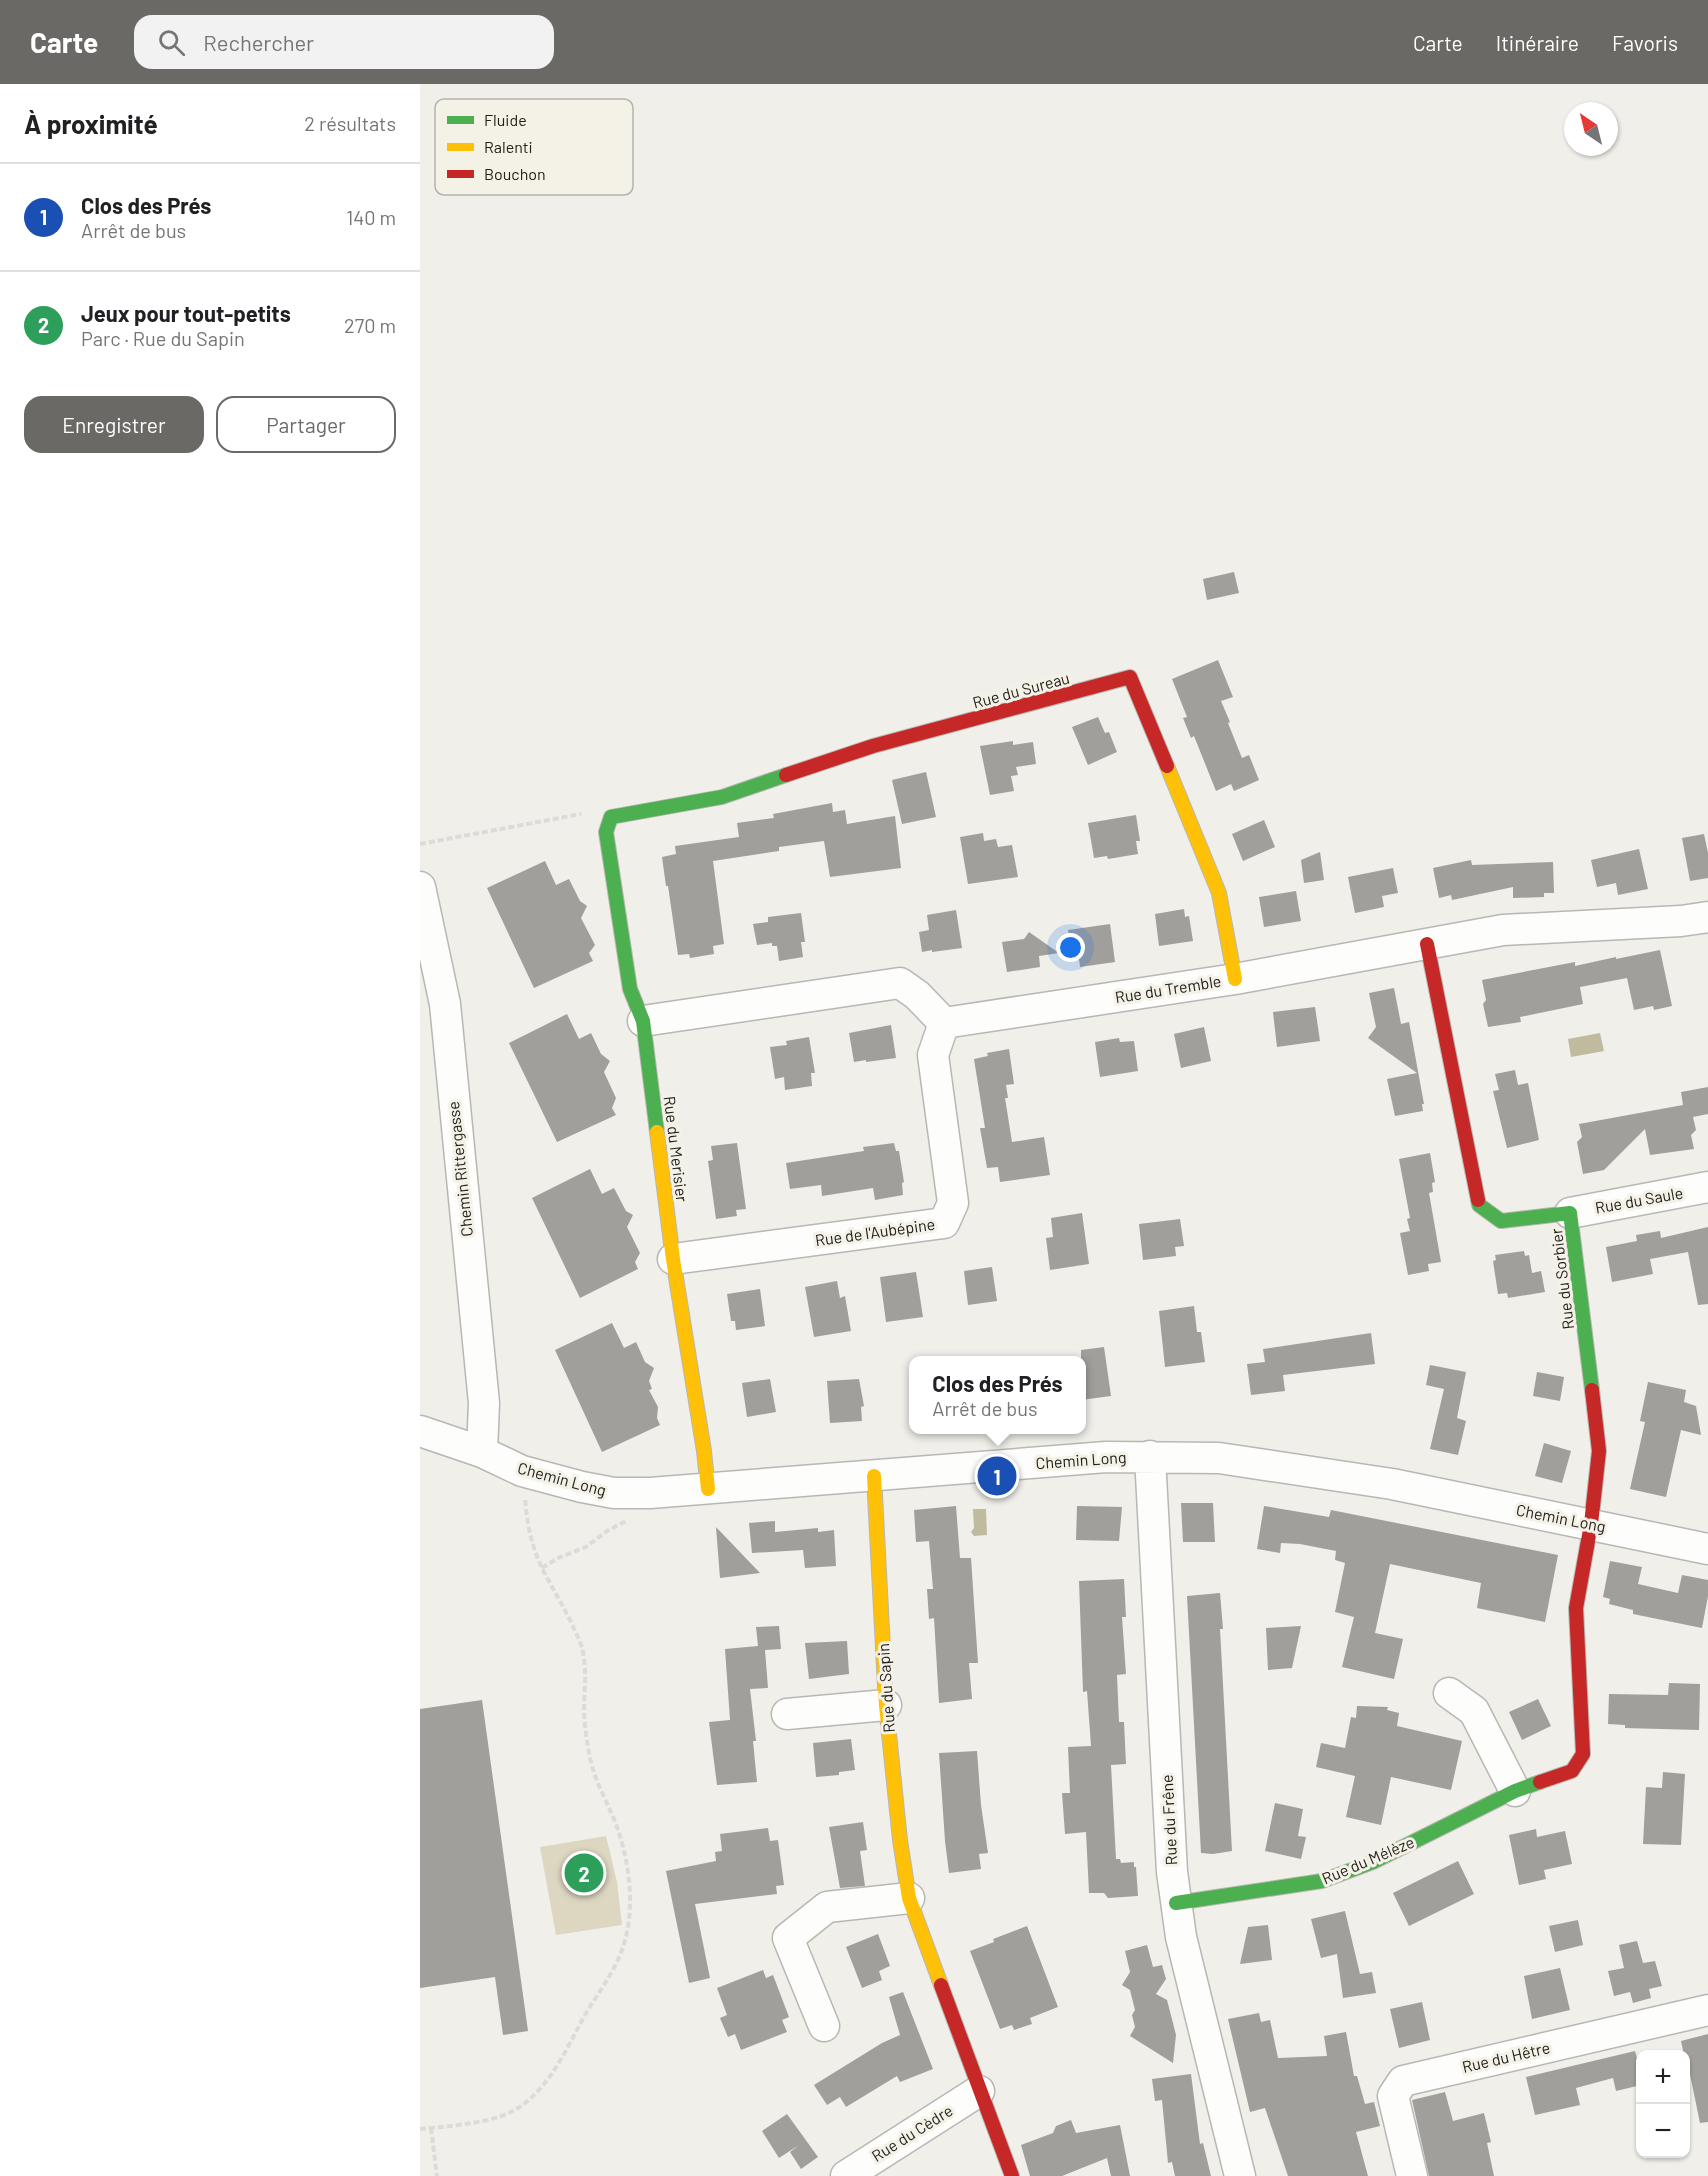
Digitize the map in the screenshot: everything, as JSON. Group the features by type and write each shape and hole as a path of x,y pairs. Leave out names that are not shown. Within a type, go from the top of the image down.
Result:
{"street":[{"name":"Rue du Sureau","path":"611,817 722,797 873,746 1130,677 1219,892 1235,979"},
{"name":"Rue du Merisier","path":"611,817 606,832 630,989 644,1021 673,1259 708,1489"},
{"name":"Chemin Rittergasse","path":"420,887 445,1004 484,1402 482,1452"},
{"name":"Rue du Tremble","path":"944,1023 1235,979 1503,930 1681,921 1708,917"},
{"name":"Rue du Sorbier","path":"1427,944 1479,1205 1501,1221 1570,1213 1599,1451 1591,1524"},
{"path":"644,1021 900,983 917,995 944,1023"},
{"name":"Rue de l'Aubépine","path":"673,1259 944,1223 953,1203 933,1055 944,1023"},
{"name":"Rue du Saule","path":"1570,1213 1708,1187"},
{"name":"Chemin Long","path":"420,1431 482,1452 522,1471 582,1487 614,1492 650,1493 708,1489 1106,1457 1219,1458 1369,1480 1708,1549"},
{"name":"Rue du Frêne","path":"1150,1456 1172,1872 1181,1937 1240,2176"},
{"name":"Rue du Sapin","path":"874,1476 886,1705 900,1840 909,1898 1012,2176"},
{"name":"Rue du Mélèze","path":"1176,1903 1322,1881 1373,1862 1515,1791 1572,1771 1583,1754 1576,1608 1591,1524"},
{"path":"1449,1693 1474,1711 1515,1791"},
{"path":"788,1714 886,1705"},
{"path":"824,2026 788,1938 827,1907 909,1898"},
{"name":"Rue du Hêtre","path":"1412,2176 1393,2096 1403,2081 1708,2010"},
{"name":"Rue du Cèdre","path":"846,2176 979,2091"}],"path":[{"path":"420,844 579,813 611,817"},
{"path":"420,2129 508,2114 538,2092 552,2074 619,1957 629,1925 627,1866 613,1814 591,1762 587,1741 584,1715 585,1671 581,1648 570,1617 542,1568 528,1527 522,1471"},
{"path":"542,1568 558,1558 586,1547 607,1531 633,1517"},
{"path":"431,2128 437,2176"}],"shaded area":[{"path":"1600,1033 1604,1051 1571,1057 1568,1039"},
{"path":"973,1509 986,1509 987,1535 974,1536 971,1532 974,1528"},
{"path":"606,1836 617,1882 622,1925 556,1935 540,1847"}],"building":[{"path":"1234,572 1239,593 1207,600 1203,579"},
{"path":"1218,660 1233,697 1221,701 1230,722 1228,723 1242,758 1249,755 1259,780 1234,791 1231,784 1216,791 1194,736 1191,738 1183,718 1187,717 1172,679"},
{"path":"1098,717 1105,733 1109,732 1117,752 1088,765 1072,727"},
{"path":"1013,741 1013,745 1033,742 1036,764 1016,767 1018,775 1011,776 1014,791 990,795 980,746"},
{"path":"926,772 936,817 902,824 892,780"},
{"path":"832,803 833,812 845,810 847,824 895,816 901,868 830,877 824,841 779,847 779,851 713,861 724,944 713,946 714,954 690,958 689,954 678,955 662,857 676,854 675,846 739,837 737,823 774,818 773,814"},
{"path":"1136,815 1140,841 1136,841 1138,854 1108,859 1107,856 1094,858 1088,823"},
{"path":"1264,820 1275,847 1243,861 1232,834"},
{"path":"983,833 984,841 996,839 998,847 1012,845 1018,877 968,884 960,837"},
{"path":"1704,834 1708,853 1708,878 1690,881 1682,838"},
{"path":"1639,849 1648,889 1618,895 1616,883 1597,887 1591,860"},
{"path":"1320,852 1324,880 1304,883 1301,860"},
{"path":"1471,860 1472,865 1553,862 1554,893 1544,893 1544,897 1513,898 1513,887 1452,900 1451,895 1439,898 1433,868"},
{"path":"545,861 556,885 569,879 580,901 587,906 581,918 595,945 589,953 593,961 534,988 487,888"},
{"path":"1393,868 1398,893 1382,896 1384,907 1355,913 1348,877"},
{"path":"1296,891 1301,921 1264,927 1259,897"},
{"path":"1184,909 1185,917 1189,916 1193,941 1159,946 1155,914"},
{"path":"956,910 962,948 922,952 919,932 929,930 927,915"},
{"path":"801,913 805,942 801,942 803,957 779,961 777,946 772,946 772,943 757,945 753,924 768,922 768,917"},
{"path":"1110,924 1115,962 1080,967 1078,951 1071,952 1068,930"},
{"path":"1029,932 1059,953 1039,956 1040,967 1007,972 1002,942 1024,939"},
{"path":"1660,950 1672,1006 1654,1010 1653,1006 1634,1010 1627,978 1580,987 1583,1004 1520,1017 1521,1022 1488,1027 1483,1004 1486,1000 1482,980 1575,962 1575,966"},
{"path":"1394,988 1401,1024 1409,1022 1424,1104 1422,1104 1423,1111 1395,1116 1387,1079 1417,1073 1368,1038 1376,1027 1369,993"},
{"path":"1315,1007 1320,1041 1277,1047 1273,1012"},
{"path":"567,1014 579,1039 591,1033 601,1054 610,1061 604,1072 616,1098 612,1108 616,1115 557,1142 509,1043"},
{"path":"891,1025 896,1058 854,1062 849,1033"},
{"path":"1204,1027 1211,1061 1181,1068 1174,1034"},
{"path":"809,1037 815,1073 811,1073 812,1086 785,1090 784,1077 775,1079 770,1047 787,1045 786,1041"},
{"path":"1119,1038 1120,1042 1134,1041 1138,1071 1100,1077 1095,1042"},
{"path":"1009,1049 1014,1084 1006,1085 1008,1098 1005,1098 1012,1142 1044,1137 1050,1175 1000,1182 998,1167 987,1168 980,1128 985,1128 974,1059 988,1056 987,1053"},
{"path":"1515,1070 1518,1085 1528,1083 1539,1140 1507,1148 1493,1091 1499,1090 1495,1074"},
{"path":"1708,1087 1708,1114 1693,1117 1696,1130 1691,1135 1694,1149 1650,1155 1645,1129 1604,1170 1583,1174 1577,1142 1582,1137 1579,1124 1683,1105 1681,1092"},
{"path":"737,1143 746,1209 736,1210 737,1216 716,1219 708,1161 713,1160 711,1146"},
{"path":"894,1143 896,1151 899,1151 904,1182 902,1183 903,1195 875,1200 873,1188 822,1196 821,1185 790,1189 786,1163 864,1151 863,1147"},
{"path":"1430,1153 1435,1182 1432,1183 1433,1192 1429,1193 1441,1262 1428,1264 1429,1271 1408,1275 1400,1233 1410,1231 1407,1219 1410,1218 1399,1159"},
{"path":"590,1169 602,1194 614,1188 626,1211 633,1215 627,1227 640,1253 635,1262 638,1269 580,1298 532,1198"},
{"path":"1082,1213 1089,1264 1050,1270 1046,1238 1053,1237 1051,1218"},
{"path":"1180,1219 1184,1246 1175,1247 1176,1256 1143,1260 1139,1224"},
{"path":"1708,1227 1708,1304 1698,1305 1688,1252 1650,1259 1653,1274 1612,1282 1606,1247 1637,1241 1636,1235 1660,1231 1661,1238"},
{"path":"1524,1251 1525,1256 1529,1255 1532,1273 1541,1271 1545,1292 1508,1298 1507,1293 1498,1294 1493,1261 1496,1260 1495,1255"},
{"path":"992,1267 997,1301 968,1305 964,1271"},
{"path":"916,1272 923,1317 886,1322 880,1277"},
{"path":"837,1281 840,1298 845,1296 851,1331 814,1337 805,1287"},
{"path":"760,1289 765,1326 736,1330 735,1321 731,1321 727,1294"},
{"path":"1194,1306 1197,1332 1201,1332 1205,1362 1165,1367 1159,1311"},
{"path":"612,1323 624,1348 636,1342 645,1362 654,1368 649,1381 652,1389 649,1390 658,1407 657,1418 660,1425 602,1452 555,1350"},
{"path":"1371,1333 1375,1364 1283,1375 1285,1391 1251,1395 1247,1364 1265,1362 1263,1349"},
{"path":"1104,1347 1111,1396 1086,1399 1086,1356 1081,1356 1081,1350"},
{"path":"1430,1365 1466,1372 1457,1418 1466,1421 1458,1455 1430,1449 1444,1389 1426,1385"},
{"path":"1537,1372 1564,1377 1560,1401 1533,1396"},
{"path":"770,1379 776,1412 747,1417 742,1383"},
{"path":"859,1379 864,1406 861,1407 862,1421 830,1423 827,1381"},
{"path":"1648,1382 1686,1390 1684,1402 1696,1406 1701,1435 1681,1430 1666,1497 1630,1489 1645,1422 1640,1421"},
{"path":"1544,1443 1571,1451 1562,1483 1535,1476"},
{"path":"1181,1503 1213,1503 1215,1542 1183,1542"},
{"path":"956,1506 960,1558 971,1558 978,1663 969,1663 972,1699 939,1703 934,1618 929,1619 927,1589 933,1589 929,1541 916,1542 914,1510"},
{"path":"1077,1506 1122,1507 1119,1541 1076,1540"},
{"path":"1264,1506 1329,1517 1331,1510 1558,1555 1545,1622 1477,1608 1481,1583 1390,1564 1375,1633 1403,1639 1394,1679 1342,1667 1354,1617 1335,1612 1345,1563 1335,1560 1336,1551 1300,1544 1281,1543 1280,1553 1257,1549"},
{"path":"775,1521 775,1532 818,1528 818,1532 834,1530 836,1566 805,1568 803,1550 752,1553 749,1523"},
{"path":"716,1527 760,1573 720,1578"},
{"path":"1610,1561 1642,1567 1638,1584 1678,1593 1682,1575 1708,1580 1708,1596 1702,1628 1633,1614 1633,1610 1609,1604 1610,1599 1603,1597"},
{"path":"1124,1579 1126,1617 1122,1617 1126,1674 1117,1675 1119,1722 1124,1722 1126,1764 1111,1765 1116,1859 1120,1859 1121,1863 1134,1862 1138,1896 1108,1898 1104,1893 1089,1893 1086,1832 1065,1834 1062,1793 1070,1793 1068,1747 1091,1746 1087,1691 1083,1692 1079,1581"},
{"path":"1220,1593 1232,1851 1213,1854 1201,1853 1187,1596"},
{"path":"779,1626 781,1649 765,1650 768,1688 750,1689 756,1741 753,1741 757,1782 717,1785 709,1722 730,1720 725,1649 758,1646 756,1627"},
{"path":"1301,1626 1292,1668 1268,1670 1266,1628"},
{"path":"847,1641 849,1674 809,1679 805,1643"},
{"path":"1669,1683 1700,1684 1699,1730 1625,1728 1625,1725 1608,1724 1609,1694 1668,1695"},
{"path":"1538,1699 1551,1726 1522,1740 1509,1712"},
{"path":"482,1700 528,2031 503,2035 495,1977 420,1988 420,1709"},
{"path":"1357,1706 1388,1707 1387,1710 1399,1713 1397,1726 1462,1741 1451,1790 1391,1777 1381,1825 1346,1817 1355,1776 1316,1767 1321,1743 1345,1748 1351,1717 1356,1718"},
{"path":"851,1739 855,1770 839,1772 839,1775 816,1777 813,1743"},
{"path":"977,1751 981,1805 988,1853 979,1854 981,1869 949,1873 939,1753"},
{"path":"1663,1772 1685,1774 1681,1845 1643,1844 1646,1787 1662,1788"},
{"path":"1275,1803 1303,1809 1298,1836 1306,1837 1301,1859 1265,1851"},
{"path":"863,1822 867,1850 860,1851 865,1886 840,1888 829,1827"},
{"path":"768,1828 770,1841 778,1840 784,1885 776,1886 777,1894 695,1904 710,1978 689,1983 666,1871 716,1861 715,1852 722,1851 720,1834"},
{"path":"1536,1829 1537,1837 1565,1831 1572,1864 1544,1870 1546,1879 1519,1885 1509,1835"},
{"path":"1458,1861 1474,1894 1409,1926 1393,1893"},
{"path":"1345,1911 1360,1974 1372,1972 1376,1993 1343,1998 1337,1954 1321,1958 1311,1919"},
{"path":"1578,1920 1583,1945 1555,1952 1549,1926"},
{"path":"1268,1925 1272,1960 1240,1964 1248,1927"},
{"path":"1027,1926 1058,2007 1030,2018 1032,2024 1014,2030 1012,2025 1000,2029 970,1951"},
{"path":"878,1934 890,1966 879,1971 882,1980 862,1988 846,1947"},
{"path":"1637,1941 1643,1963 1655,1961 1662,1986 1649,1989 1651,1998 1633,2003 1630,1992 1614,1996 1608,1971 1624,1968 1619,1945"},
{"path":"1147,1945 1153,1967 1162,1965 1166,1979 1156,1994 1167,2000 1176,2035 1173,2063 1130,2036 1135,2027 1132,2015 1135,2010 1130,1990 1122,1985 1130,1972 1125,1951"},
{"path":"1560,1968 1570,2010 1532,2019 1524,1976"},
{"path":"763,1970 766,1978 773,1975 789,2017 782,2020 787,2032 741,2050 735,2034 728,2037 720,2018 727,2015 717,1988"},
{"path":"903,1992 933,2069 900,2082 897,2076 846,2107 840,2097 827,2105 814,2085 882,2043 900,2035 889,1997"},
{"path":"1422,2002 1430,2040 1399,2048 1390,2009"},
{"path":"1259,2013 1261,2022 1270,2020 1278,2058 1327,2056 1324,2036 1346,2032 1354,2076 1357,2076 1365,2104 1374,2102 1380,2126 1356,2132 1368,2176 1288,2176 1265,2108 1250,2112 1228,2019"},
{"path":"1708,2034 1708,2122 1700,2123 1690,2074 1690,2050 1683,2050 1681,2041"},
{"path":"1635,2051 1636,2054 1636,2086 1616,2091 1613,2078 1576,2088 1580,2105 1535,2115 1526,2077"},
{"path":"1191,2074 1200,2144 1203,2143 1211,2176 1175,2176 1172,2162 1168,2163 1162,2100 1155,2101 1152,2079"},
{"path":"1445,2092 1453,2121 1484,2113 1491,2142 1487,2143 1494,2176 1429,2176 1412,2100"},
{"path":"787,2114 818,2157 801,2169 790,2152 799,2145 779,2158 762,2131"},
{"path":"1071,2120 1076,2133 1120,2125 1130,2176 1111,2176 1107,2158 1062,2176 1030,2176 1021,2145 1053,2133 1056,2126"}],"traffic: fast":[{"path":"657,1132 643,1021 630,989 606,832 611,817 722,797 786,775"},
{"path":"1478,1200 1479,1205 1501,1221 1570,1213 1592,1390"},
{"path":"1176,1903 1322,1881 1373,1862 1515,1791 1540,1782"}],"traffic: slow":[{"path":"1167,766 1219,893 1235,979"},
{"path":"657,1132 673,1259 708,1489"},
{"path":"874,1476 886,1705 900,1840 909,1898 941,1985"}],"traffic: jam":[{"path":"786,775 873,746 1130,677 1167,766"},
{"path":"1427,944 1478,1200"},
{"path":"1540,1782 1572,1771 1583,1754 1576,1608 1591,1524 1599,1451 1592,1390"},
{"path":"941,1985 1012,2176"}],"place":[{"name":"Clos des Prés","path":"997,1476"},
{"name":"Jeux pour tout-petits","path":"584,1873"}]}
